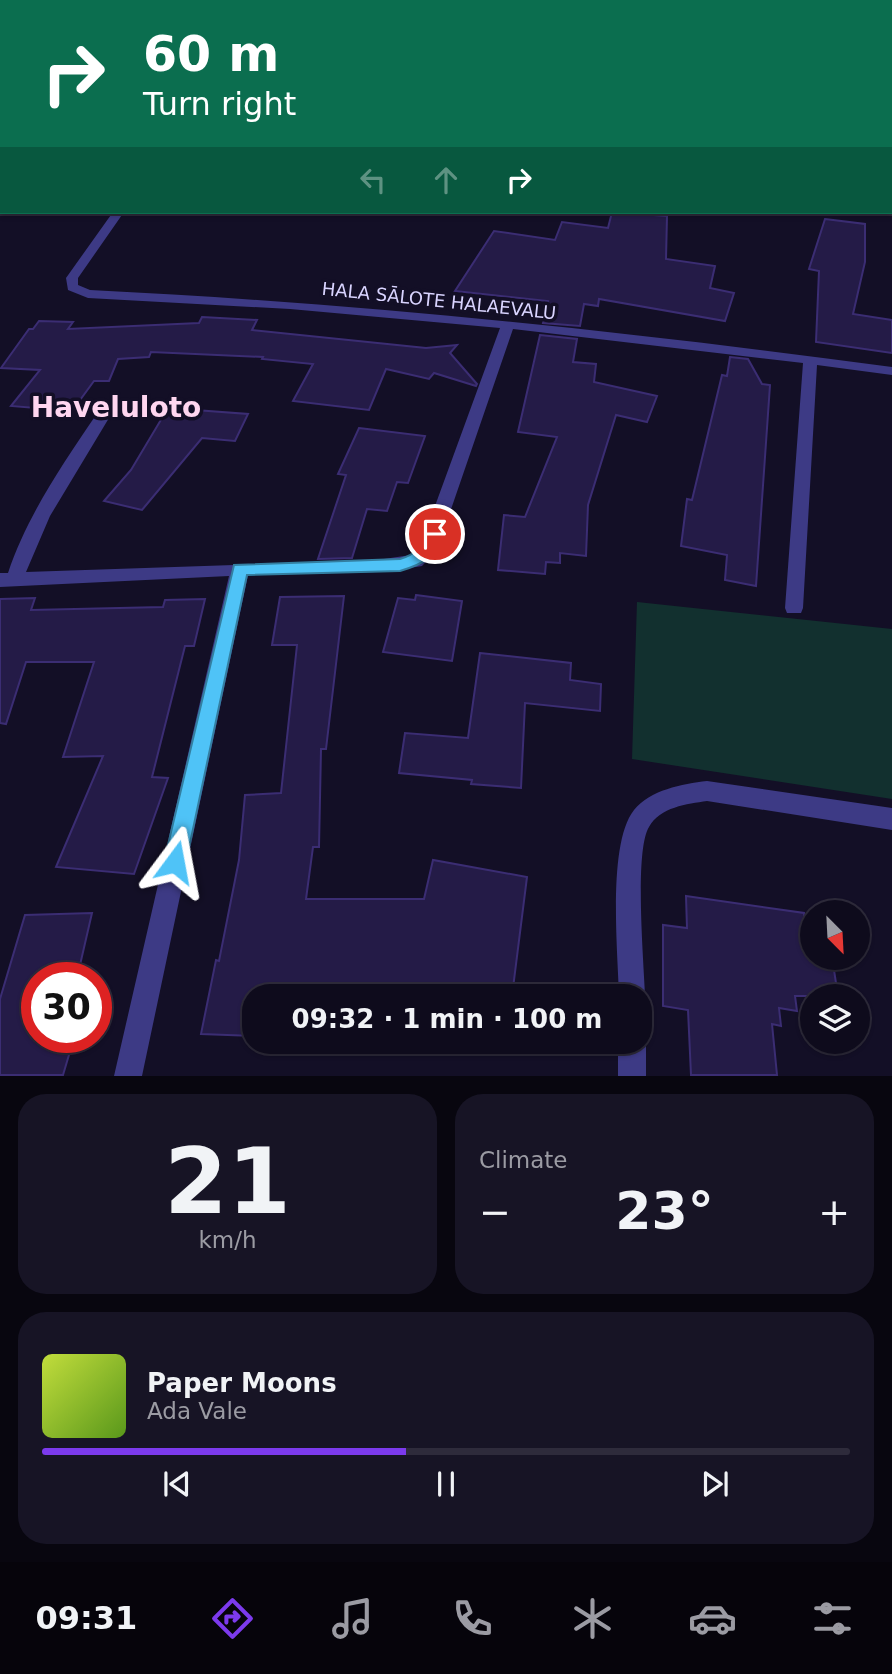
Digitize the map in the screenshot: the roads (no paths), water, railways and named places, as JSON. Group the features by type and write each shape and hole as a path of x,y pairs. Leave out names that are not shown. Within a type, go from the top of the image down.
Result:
{"street":[{"name":"HALA SĀLOTE HALAEVALU","path":"117,214 72,278 72,288 88,294 238,300 415,314 892,371"},
{"path":"8,580 240,569 400,565 416,561 428,551 508,325"},
{"path":"794,608 810,360"},
{"path":"8,580 49,503 101,418"},
{"path":"128,1076 240,569"},
{"path":"632,984 631,846 639,821 659,804 680,794 707,790 892,819"},
{"path":"632,1054 632,1076"}],"district":[{"name":"Haveluloto","path":"116,407"}]}
